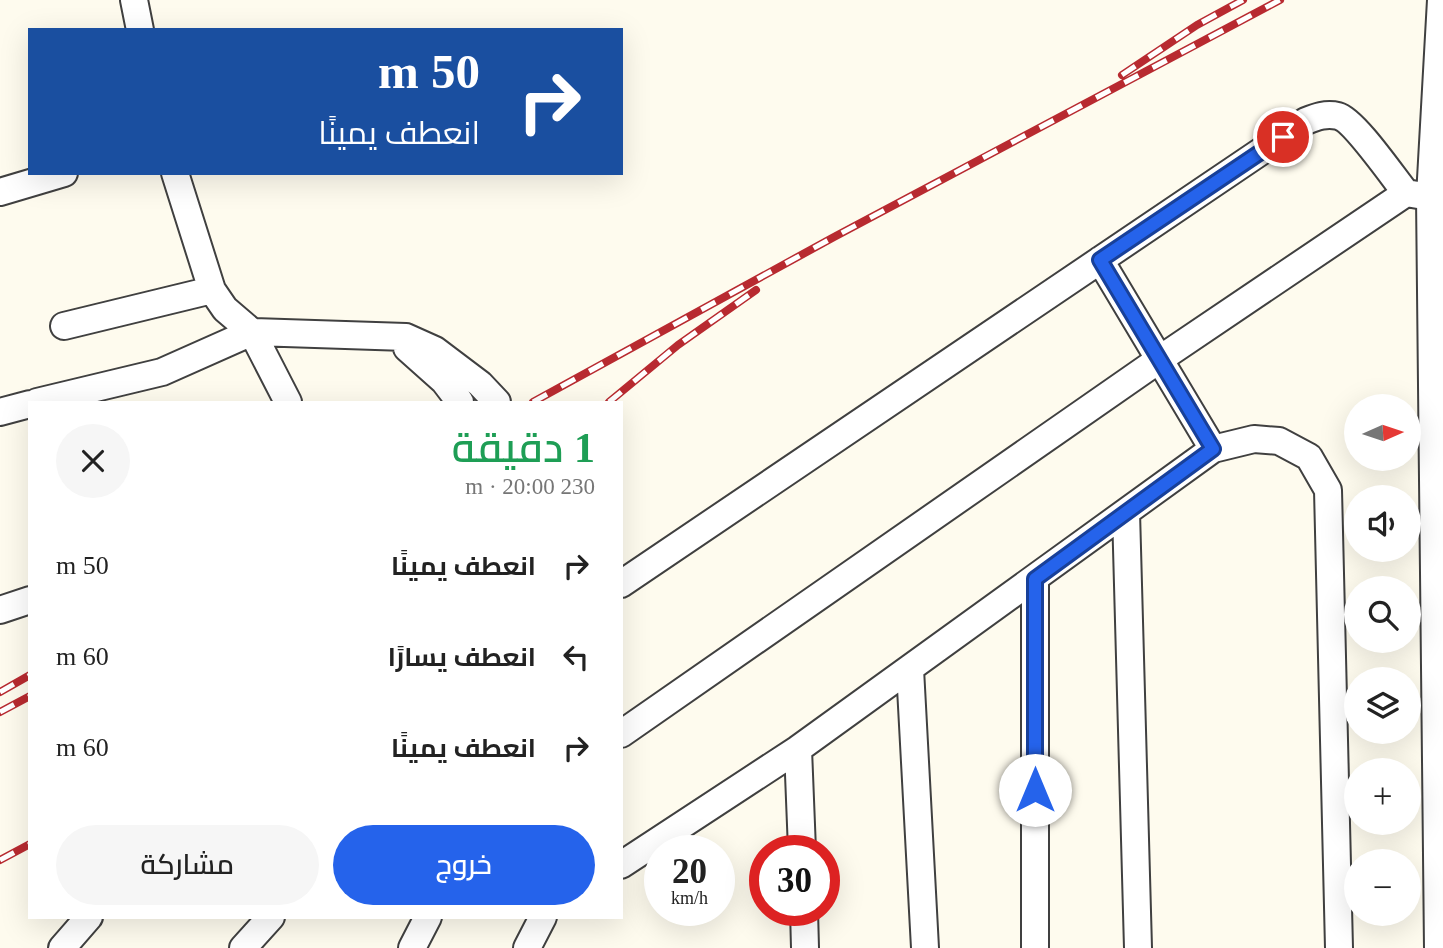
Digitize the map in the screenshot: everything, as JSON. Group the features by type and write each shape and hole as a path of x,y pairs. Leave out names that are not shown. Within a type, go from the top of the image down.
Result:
{"street":[{"path":"134,0 140,28"},
{"path":"1438,948 1418,195 1441,0"},
{"path":"623,582 1306,121 1322,115 1339,116 1353,126 1418,195"},
{"path":"0,192 57,175"},
{"path":"176,175 212,290 225,309 252,332 287,401"},
{"path":"623,733 1160,359 1418,195"},
{"path":"1100,260 1213,449"},
{"path":"64,326 212,290"},
{"path":"41,401 162,372 252,332 406,337 435,350 480,384 496,401"},
{"path":"366,334 406,348 444,381 459,401"},
{"path":"0,412 28,405"},
{"path":"623,864 799,750 1213,449 1254,439 1279,441 1309,457 1328,490 1339,948"},
{"path":"1126,512 1138,948"},
{"path":"1035,579 1035,948"},
{"path":"0,610 28,601"},
{"path":"910,669 925,948"},
{"path":"799,750 802,835"},
{"path":"62,948 87,919"},
{"path":"243,948 269,919"},
{"path":"412,948 427,919"},
{"path":"527,948 542,919"},
{"path":"804,926 805,948"}],"railway":[{"path":"1122,75 1197,25 1243,0"},
{"path":"535,401 834,237 1280,0"},
{"path":"610,401 678,345 756,290"},
{"path":"0,692 28,676"},
{"path":"0,712 28,697"},
{"path":"0,860 28,845"}],"route":[{"path":"1035,790 1035,579 1213,449 1100,260 1283,137"}]}
